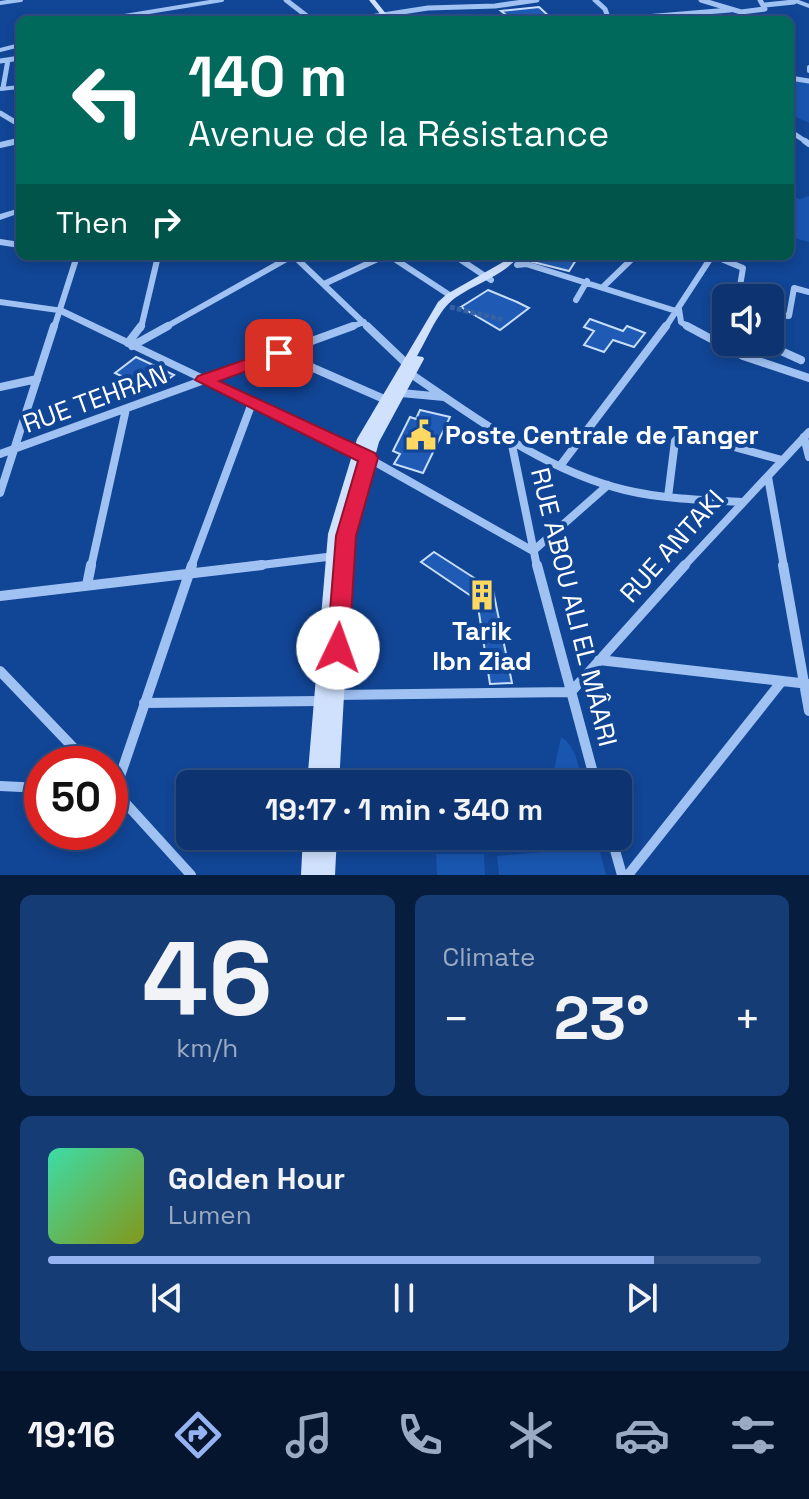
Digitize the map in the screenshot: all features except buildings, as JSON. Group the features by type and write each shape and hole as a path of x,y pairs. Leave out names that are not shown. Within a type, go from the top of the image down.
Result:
{"main road":[{"path":"370,0 382,16"},
{"path":"364,456 401,393 439,309 451,296 516,260"},
{"path":"316,770 320,701 338,556 346,536 364,456 363,439 384,399 410,369 452,304 490,276"},
{"path":"332,770 338,556"},
{"path":"310,875 311,850"},
{"path":"326,875 327,850"}],"street":[{"path":"0,3 21,0"},
{"path":"124,16 222,0"},
{"path":"286,0 307,16"},
{"path":"388,16 428,8 537,0"},
{"path":"595,0 608,16"},
{"path":"701,0 730,10"},
{"path":"760,0 765,5"},
{"path":"765,5 794,1 809,6"},
{"path":"663,16 730,10 756,13 765,9 765,5"},
{"path":"696,13 699,16"},
{"path":"756,13 760,16"},
{"path":"0,61 16,59"},
{"path":"1,89 8,60"},
{"path":"0,493 76,260"},
{"path":"130,344 140,330 157,260"},
{"path":"130,344 286,260"},
{"path":"297,260 410,369 445,397 511,440 560,466 608,485 668,497 741,502"},
{"path":"324,284 378,260"},
{"path":"393,260 451,296"},
{"path":"462,260 490,276"},
{"path":"520,260 677,308"},
{"path":"604,286 631,260"},
{"path":"560,466 677,308 707,260"},
{"path":"721,260 743,268 740,284"},
{"path":"576,300 587,281"},
{"path":"784,316 789,316 794,288 809,292"},
{"path":"0,302 60,310 364,456 533,551 608,485"},
{"path":"677,308 681,322 703,335 775,369 809,378"},
{"name":"RUE TEHRAN","path":"0,454 364,322"},
{"path":"279,353 384,399"},
{"path":"784,354 801,360"},
{"path":"0,387 37,379"},
{"path":"401,393 445,397"},
{"path":"128,746 252,403"},
{"path":"87,585 126,409"},
{"path":"668,497 675,441 683,433 782,460"},
{"path":"807,435 809,457"},
{"name":"RUE ANTAKI","path":"571,692 741,502 807,435"},
{"name":"RUE ABOU ALI EL MÂARI","path":"511,440 533,551 592,770"},
{"path":"768,477 809,711"},
{"path":"0,596 338,556"},
{"path":"599,660 806,683"},
{"path":"0,671 72,746"},
{"path":"628,875 782,681"},
{"path":"335,695 571,692"},
{"path":"144,703 320,701"},
{"path":"0,786 24,787"},
{"path":"128,806 191,875"},
{"path":"615,850 622,875"}],"shaded area":[{"path":"794,81 809,83 809,123 794,116"},
{"path":"809,196 809,242 794,238 794,197"},
{"path":"561,737 574,752 580,770 554,770"},
{"path":"600,850 606,875 499,875 497,856"},
{"path":"436,854 484,854 485,875 437,875"}],"tunnel":[{"path":"450,307 504,320"}],"place":[{"name":"Poste Centrale de Tanger","path":"421,435"},
{"name":"Tarik Ibn Ziad","path":"482,595"}],"route":[{"path":"279,353 204,380 368,458 346,536 338,648"}]}
